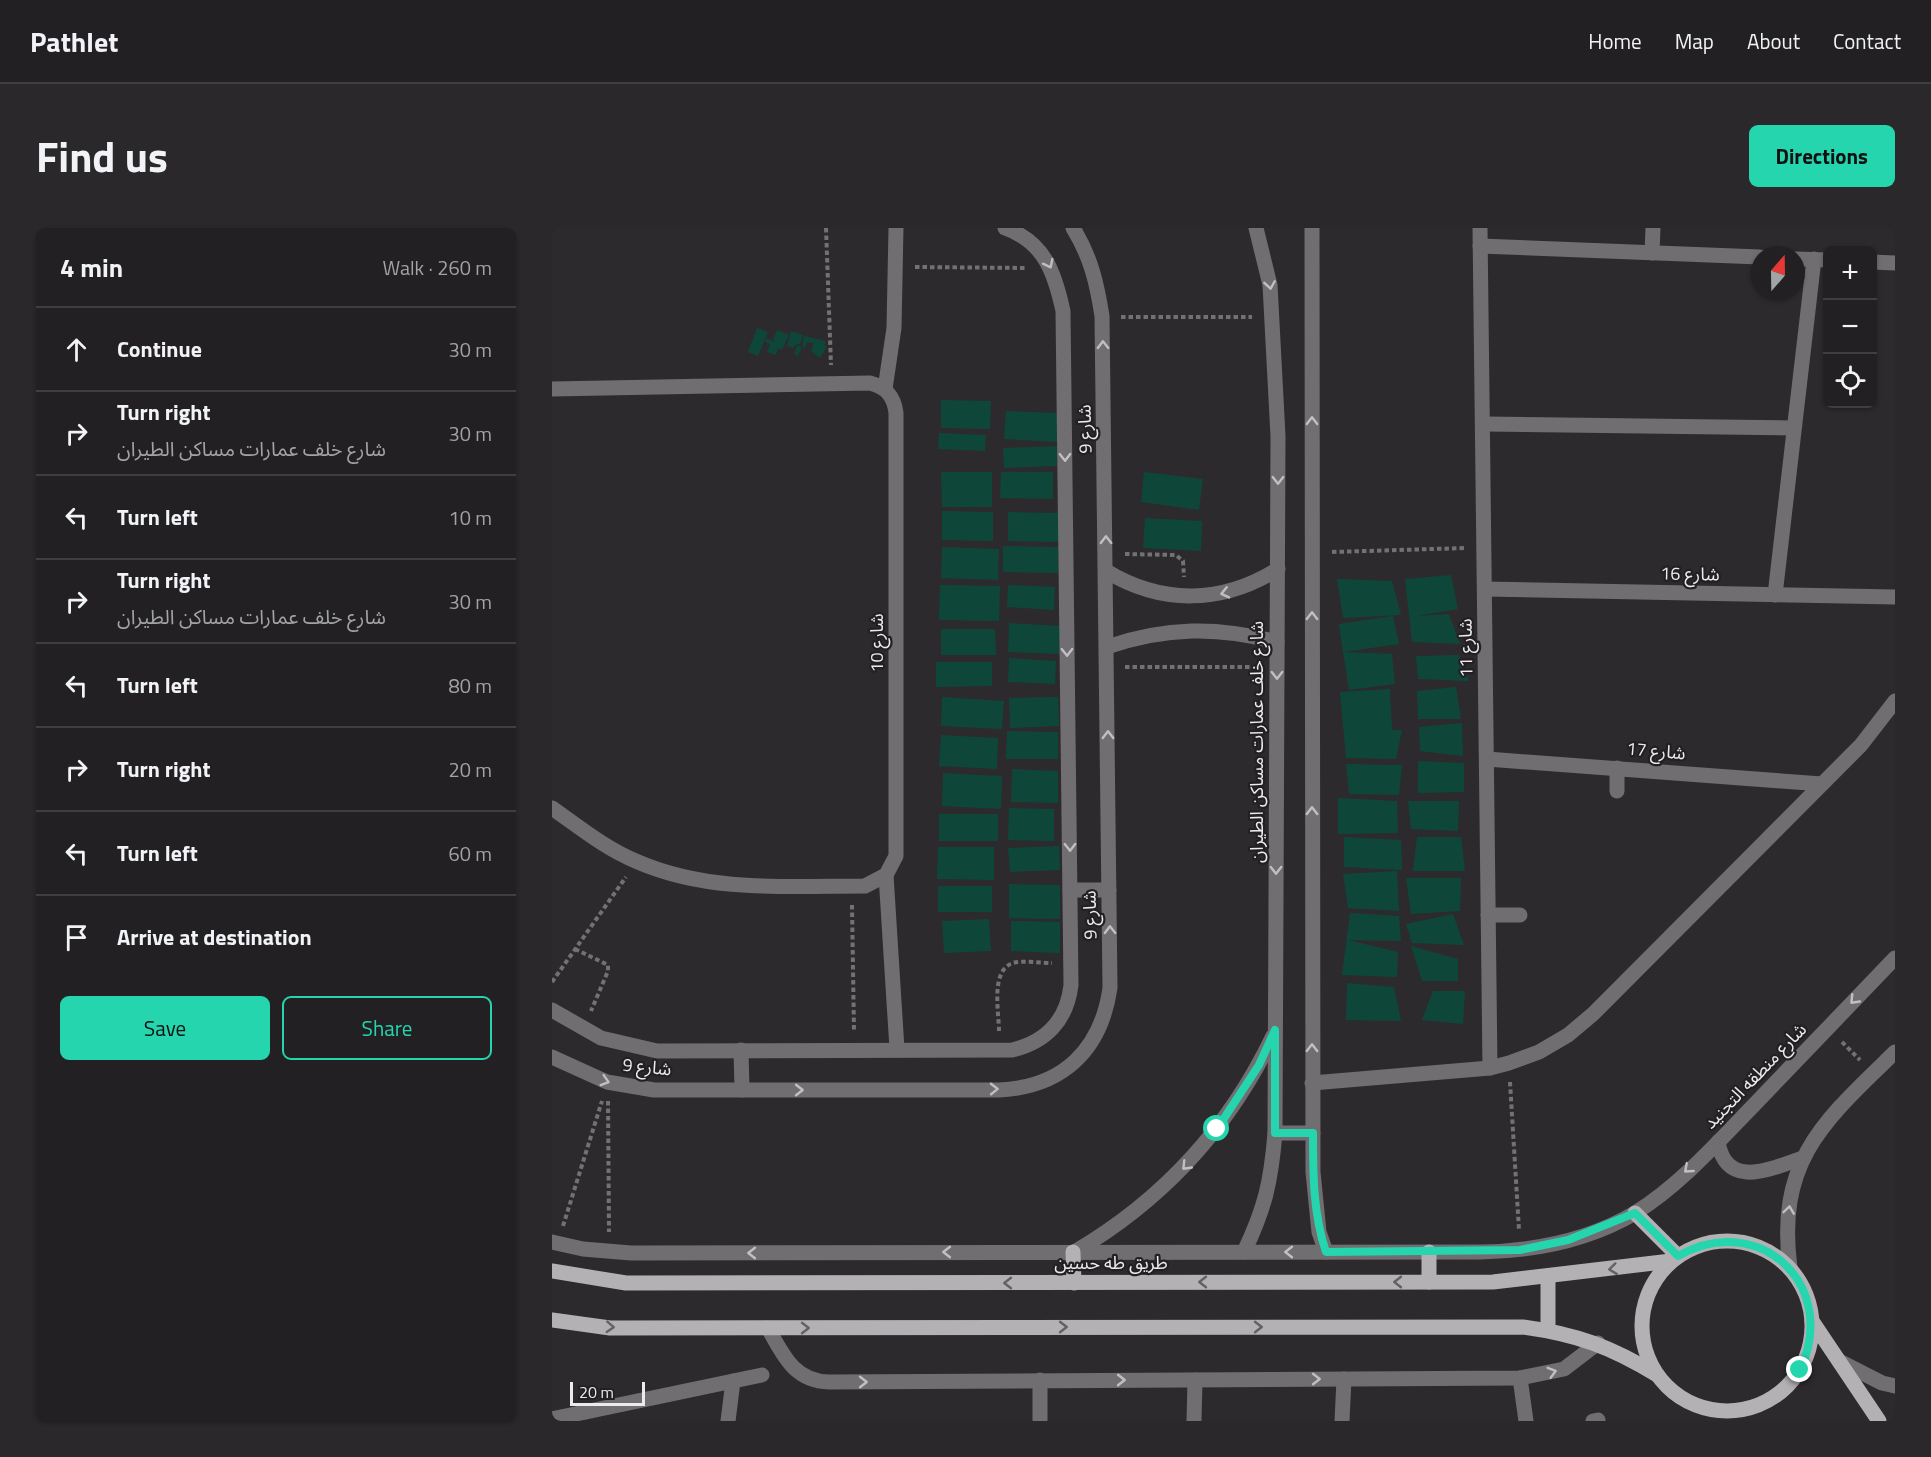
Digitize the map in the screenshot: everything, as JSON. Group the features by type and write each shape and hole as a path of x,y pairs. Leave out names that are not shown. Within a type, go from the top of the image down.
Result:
{"main road":[{"path":"1635,1213 1674,1259"},
{"path":"552,1320 610,1328 1497,1327 1548,1330 1598,1343 1622,1353 1657,1375 1677,1395 1689,1402 1703,1408 1731,1411 1764,1403 1790,1383 1808,1354 1812,1321 1806,1293 1790,1268 1761,1248 1736,1242 1710,1242 1674,1259 1654,1282 1643,1306 1643,1342 1657,1375"},
{"path":"1073,1252 1074,1283"},
{"path":"1429,1252 1429,1282"},
{"name":"طريق طه حسين","path":"552,1271 626,1283 1493,1282 1548,1278 1674,1259"},
{"path":"1548,1278 1548,1330"},
{"path":"1812,1321 1879,1421"},
{"path":"1731,1411 1745,1421"}],"street":[{"path":"552,389 870,383 885,389 894,328 896,228"},
{"name":"شارع 9","path":"552,1010 583,1030 637,1048 1000,1050 1023,1047 1053,1029 1070,998 1071,963 1063,311 1052,268 1042,252 1027,239 1005,228"},
{"name":"شارع 9","path":"552,1057 608,1082 654,1090 999,1090 1018,1089 1053,1077 1068,1067 1088,1048 1102,1024 1108,1007 1110,988 1108,666 1102,316 1096,279 1088,252 1073,228"},
{"name":"شارع خلف عمارات مساكن الطيران","path":"1244,1252 1262,1213 1270,1178 1275,1133 1278,436 1270,285 1256,228"},
{"path":"1312,228 1312,1083 1317,1212 1319,1232 1326,1252"},
{"name":"شارع 11","path":"1480,228 1490,1068"},
{"path":"1652,253 1653,228"},
{"path":"1480,246 1751,257"},
{"path":"1775,595 1794,428 1821,260 1805,259"},
{"path":"1877,262 1895,263"},
{"name":"شارع 10","path":"885,389 895,404 896,461 896,856 886,875"},
{"path":"1484,424 1794,428"},
{"path":"1106,571 1144,590 1184,597 1205,597 1243,588 1278,569"},
{"name":"شارع 16","path":"1485,589 1895,597"},
{"path":"1107,647 1135,638 1194,629 1222,630 1277,642"},
{"path":"1312,1083 1490,1068 1539,1052 1568,1035 1593,1014 1861,745 1895,701"},
{"name":"شارع 17","path":"1487,759 1822,784"},
{"path":"1617,768 1617,791"},
{"path":"552,808 607,846 636,861 664,872 722,885 865,886 886,875 897,1049"},
{"path":"1070,891 1110,890"},
{"path":"1488,915 1520,915"},
{"name":"شارع منطقه التجنيد","path":"555,1243 609,1252 1429,1252 1520,1250 1568,1240 1635,1213 1718,1142 1895,958"},
{"path":"1073,1252 1137,1210 1193,1158 1239,1098 1275,1030"},
{"path":"741,1050 742,1089"},
{"path":"1790,1268 1787,1238 1788,1208 1803,1158 1832,1114 1895,1052"},
{"path":"1275,1133 1313,1133"},
{"path":"1718,1142 1724,1158 1730,1165 1746,1173 1763,1172 1803,1158"},
{"path":"768,1328 789,1365 807,1378 818,1382 1520,1378 1564,1369 1598,1343"},
{"path":"1839,1361 1882,1383 1895,1386"},
{"path":"552,1419 762,1375"},
{"path":"1520,1378 1526,1421"},
{"path":"1342,1421 1344,1379"},
{"path":"1040,1380 1040,1421"},
{"path":"1194,1421 1195,1380"},
{"path":"728,1421 733,1381"}],"path":[{"path":"826,228 832,384"},
{"path":"896,267 1052,268"},
{"path":"1102,316 1273,317"},
{"path":"1312,552 1484,548"},
{"path":"1106,555 1176,555 1184,565 1184,597"},
{"path":"1108,666 1277,667"},
{"path":"552,982 636,861"},
{"path":"852,886 854,1050"},
{"path":"575,949 606,962 608,968 583,1030"},
{"path":"1000,1050 999,984 1003,971 1014,963 1071,963"},
{"path":"1827,1028 1874,1073"},
{"path":"1509,1063 1520,1250"},
{"path":"555,1243 608,1082"},
{"path":"608,1082 609,1252"}],"building":[{"path":"757,328 768,332 758,356 748,352"},
{"path":"777,330 789,335 782,350 778,348 776,355 767,352 770,344 765,342 766,338 777,343 773,340"},
{"path":"791,331 803,335 800,344 793,348 787,346"},
{"path":"804,336 826,341 824,345 827,346 820,358 811,351 814,343 807,342 805,348 802,347"},
{"path":"797,346 802,347 798,356 794,354"},
{"path":"941,400 991,401 990,429 941,428"},
{"path":"1006,411 1058,413 1057,442 1004,439"},
{"path":"939,433 986,435 985,451 938,449"},
{"path":"1057,446 1057,466 1004,468 1003,448"},
{"path":"941,472 992,472 992,507 942,507"},
{"path":"1001,472 1053,472 1053,499 1000,498"},
{"path":"1144,472 1203,479 1199,510 1141,502"},
{"path":"942,511 993,512 993,541 942,540"},
{"path":"1008,512 1060,513 1060,542 1008,541"},
{"path":"1145,518 1202,521 1201,551 1143,548"},
{"path":"1003,546 1058,547 1058,573 1003,572"},
{"path":"942,547 999,549 998,580 941,578"},
{"path":"1451,575 1458,609 1416,616 1449,614 1460,644 1412,642 1405,579"},
{"path":"1337,579 1392,581 1401,615 1343,618"},
{"path":"940,585 1000,586 999,621 939,620"},
{"path":"1008,585 1055,587 1054,610 1007,607"},
{"path":"1393,616 1399,644 1343,652 1339,624"},
{"path":"1009,623 1060,626 1059,654 1008,652"},
{"path":"941,629 995,629 996,655 941,655"},
{"path":"1343,652 1392,654 1395,684 1349,690"},
{"path":"1459,655 1469,681 1418,679 1416,656"},
{"path":"1009,658 1056,661 1055,684 1008,682"},
{"path":"936,662 992,662 992,686 936,687"},
{"path":"1456,687 1461,719 1418,719 1417,691"},
{"path":"1390,689 1392,730 1402,730 1396,759 1346,758 1340,692"},
{"path":"942,697 1004,701 1002,729 941,726"},
{"path":"1058,697 1059,726 1010,728 1009,698"},
{"path":"1462,723 1463,756 1420,751 1419,727"},
{"path":"1007,731 1058,732 1058,759 1006,759"},
{"path":"941,735 998,738 997,769 939,766"},
{"path":"1418,761 1464,763 1464,792 1418,793"},
{"path":"1346,764 1402,765 1399,795 1349,794"},
{"path":"1012,769 1058,771 1058,803 1011,802"},
{"path":"943,773 1002,776 1001,809 942,806"},
{"path":"1338,798 1397,801 1398,833 1338,834"},
{"path":"1408,801 1459,801 1458,831 1411,829"},
{"path":"1009,808 1054,809 1054,841 1008,840"},
{"path":"939,814 998,814 998,841 939,841"},
{"path":"1344,837 1401,840 1402,870 1344,867"},
{"path":"1417,837 1461,837 1465,871 1413,871"},
{"path":"1059,846 1060,870 1010,872 1008,848"},
{"path":"938,847 994,847 994,880 937,879"},
{"path":"1397,871 1399,911 1348,908 1343,874"},
{"path":"1406,878 1461,878 1460,911 1411,914"},
{"path":"1009,884 1060,885 1060,919 1009,918"},
{"path":"938,886 992,886 992,912 938,912"},
{"path":"1350,913 1399,916 1401,941 1348,940 1398,952 1397,977 1342,975"},
{"path":"1453,914 1464,945 1412,943 1406,924"},
{"path":"989,919 991,951 944,953 942,921"},
{"path":"1011,921 1060,922 1060,953 1011,951"},
{"path":"1411,946 1458,959 1458,981 1422,981"},
{"path":"1347,983 1394,987 1401,1021 1346,1020"},
{"path":"1433,991 1465,991 1463,1024 1422,1020"}],"route":[{"path":"1217,1129 1259,1065 1275,1030 1275,1133 1313,1133 1313,1172 1319,1232 1326,1252 1520,1250 1591,1233 1635,1213 1678,1256 1693,1247 1710,1242 1727,1241 1761,1248 1790,1268 1806,1293 1812,1321 1808,1354 1800,1370"}]}
